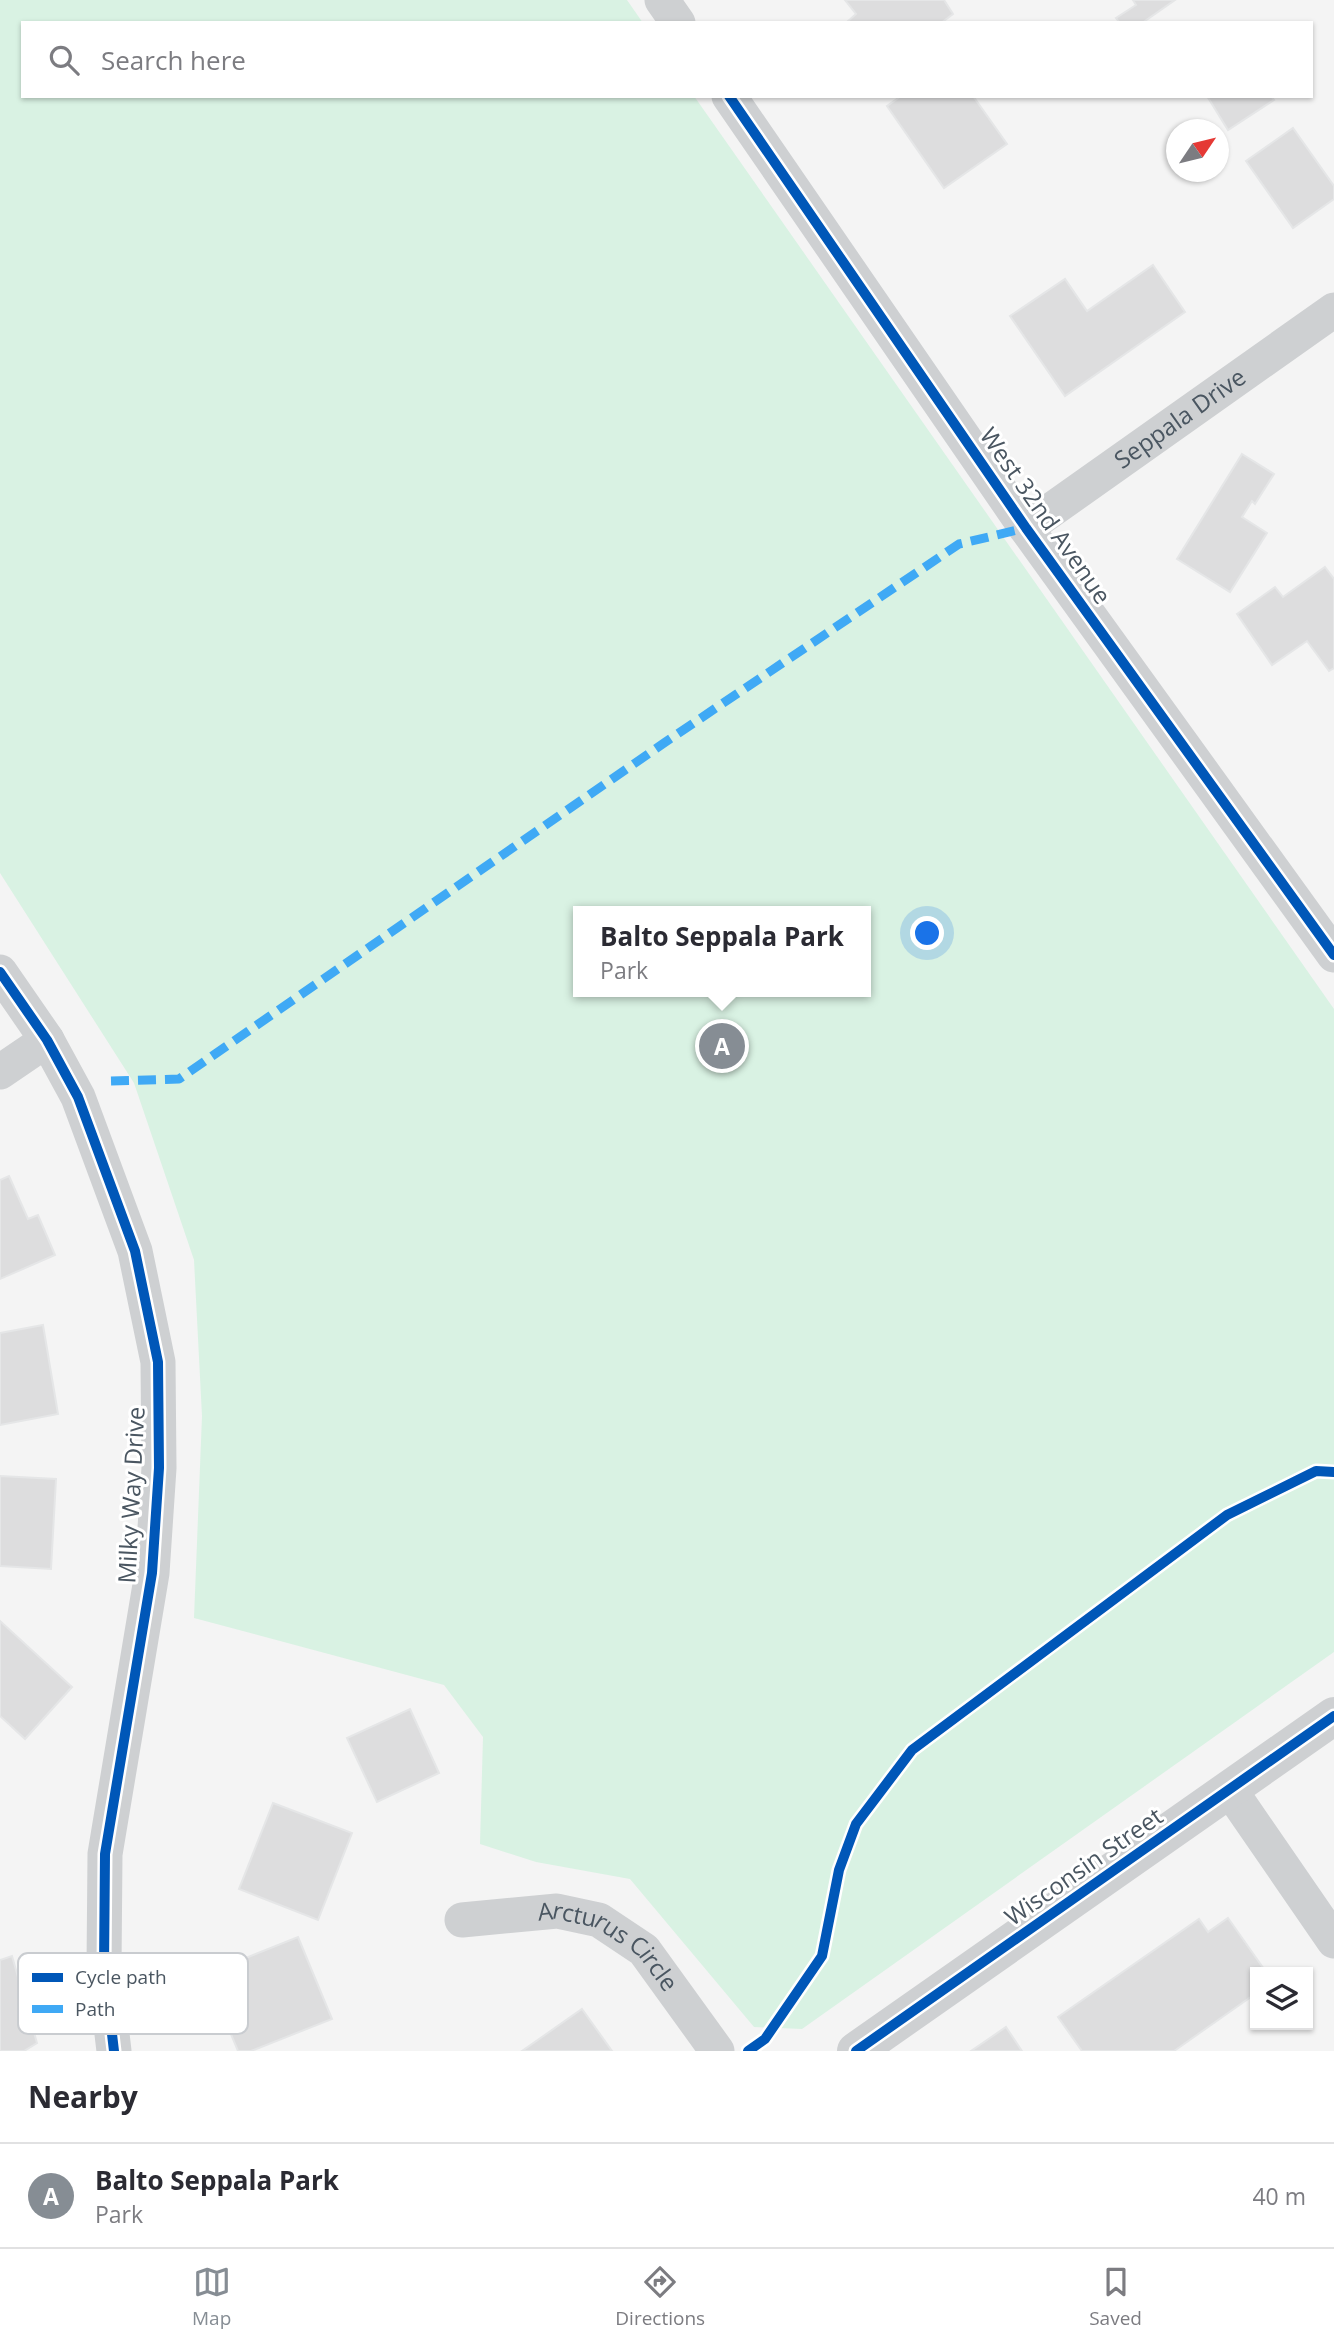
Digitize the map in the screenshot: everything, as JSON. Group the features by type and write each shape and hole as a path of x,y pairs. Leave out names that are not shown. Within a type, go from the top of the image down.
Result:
{"street":[{"path":"663,0 677,21"},
{"name":"West 32nd Avenue","path":"730,98 1026,528 1334,955"},
{"name":"Seppala Drive","path":"1026,528 1334,310"},
{"name":"Milky Way Drive","path":"0,972 47,1040 78,1097 135,1251 158,1362 159,1468 152,1573 105,1854 104,1953"},
{"path":"0,1072 47,1040"},
{"name":"Wisconsin Street","path":"856,2051 1334,1716"},
{"path":"1230,1790 1334,1941"},
{"name":"Arcturus Circle","path":"461,1920 557,1911 599,1920 644,1950 717,2051"}],"green space":[{"path":"0,0 627,0 642,21 21,21 21,98 695,98 1334,1009 1334,1652 802,2029 754,2027 630,1879 536,1862 480,1844 483,1737 444,1685 194,1618 202,1416 194,1260 134,1083 0,873"}],"building":[{"path":"845,0 944,0 953,14 944,21 848,21 856,14"},
{"path":"1133,0 1175,0 1145,21 1118,21 1116,18 1136,5"},
{"path":"898,98 974,98 1007,144 944,188 887,106"},
{"path":"1208,98 1272,98 1274,100 1229,129 1229,119 1221,119"},
{"path":"1293,128 1334,186 1334,199 1293,228 1246,161"},
{"path":"1153,265 1185,312 1065,396 1010,316 1065,279 1087,311"},
{"path":"1242,454 1274,474 1255,504 1252,501 1242,517 1267,533 1230,592 1177,559"},
{"path":"1325,567 1334,579 1334,668 1329,671 1307,641 1272,665 1237,614 1275,587 1283,597"},
{"path":"9,1176 28,1219 38,1215 55,1255 0,1279 0,1180"},
{"path":"43,1325 58,1414 0,1425 0,1333"},
{"path":"0,1476 56,1479 51,1569 0,1566"},
{"path":"0,1621 72,1687 25,1739 0,1716"},
{"path":"410,1709 439,1773 377,1802 347,1738"},
{"path":"273,1803 352,1833 318,1920 239,1889"},
{"path":"1228,1918 1262,1967 1250,1967 1250,1998 1174,2051 1082,2051 1058,2017 1199,1919 1208,1932"},
{"path":"298,1937 332,2019 251,2051 238,2051 231,2034 248,2034 248,1957"},
{"path":"12,1956 18,1977 18,2034 34,2034 37,2043 24,2051 0,2051 0,1960"},
{"path":"582,2009 612,2051 522,2051"},
{"path":"1006,2027 1022,2051 971,2051"}],"marked path":[{"path":"111,1081 179,1079 664,743 959,544 1026,528"}],"cycle path":[{"path":"730,98 1026,528 1334,955"},
{"path":"0,972 47,1040 78,1097 135,1251 158,1362 159,1468 152,1573 105,1854 104,1953"},
{"path":"748,2051 765,2039 822,1956 839,1870 856,1824 912,1750 1227,1515 1316,1471 1334,1472"},
{"path":"856,2051 1334,1716"},
{"path":"112,2034 114,2051"}],"place":[{"name":"Balto Seppala Park","path":"722,1046"}]}
